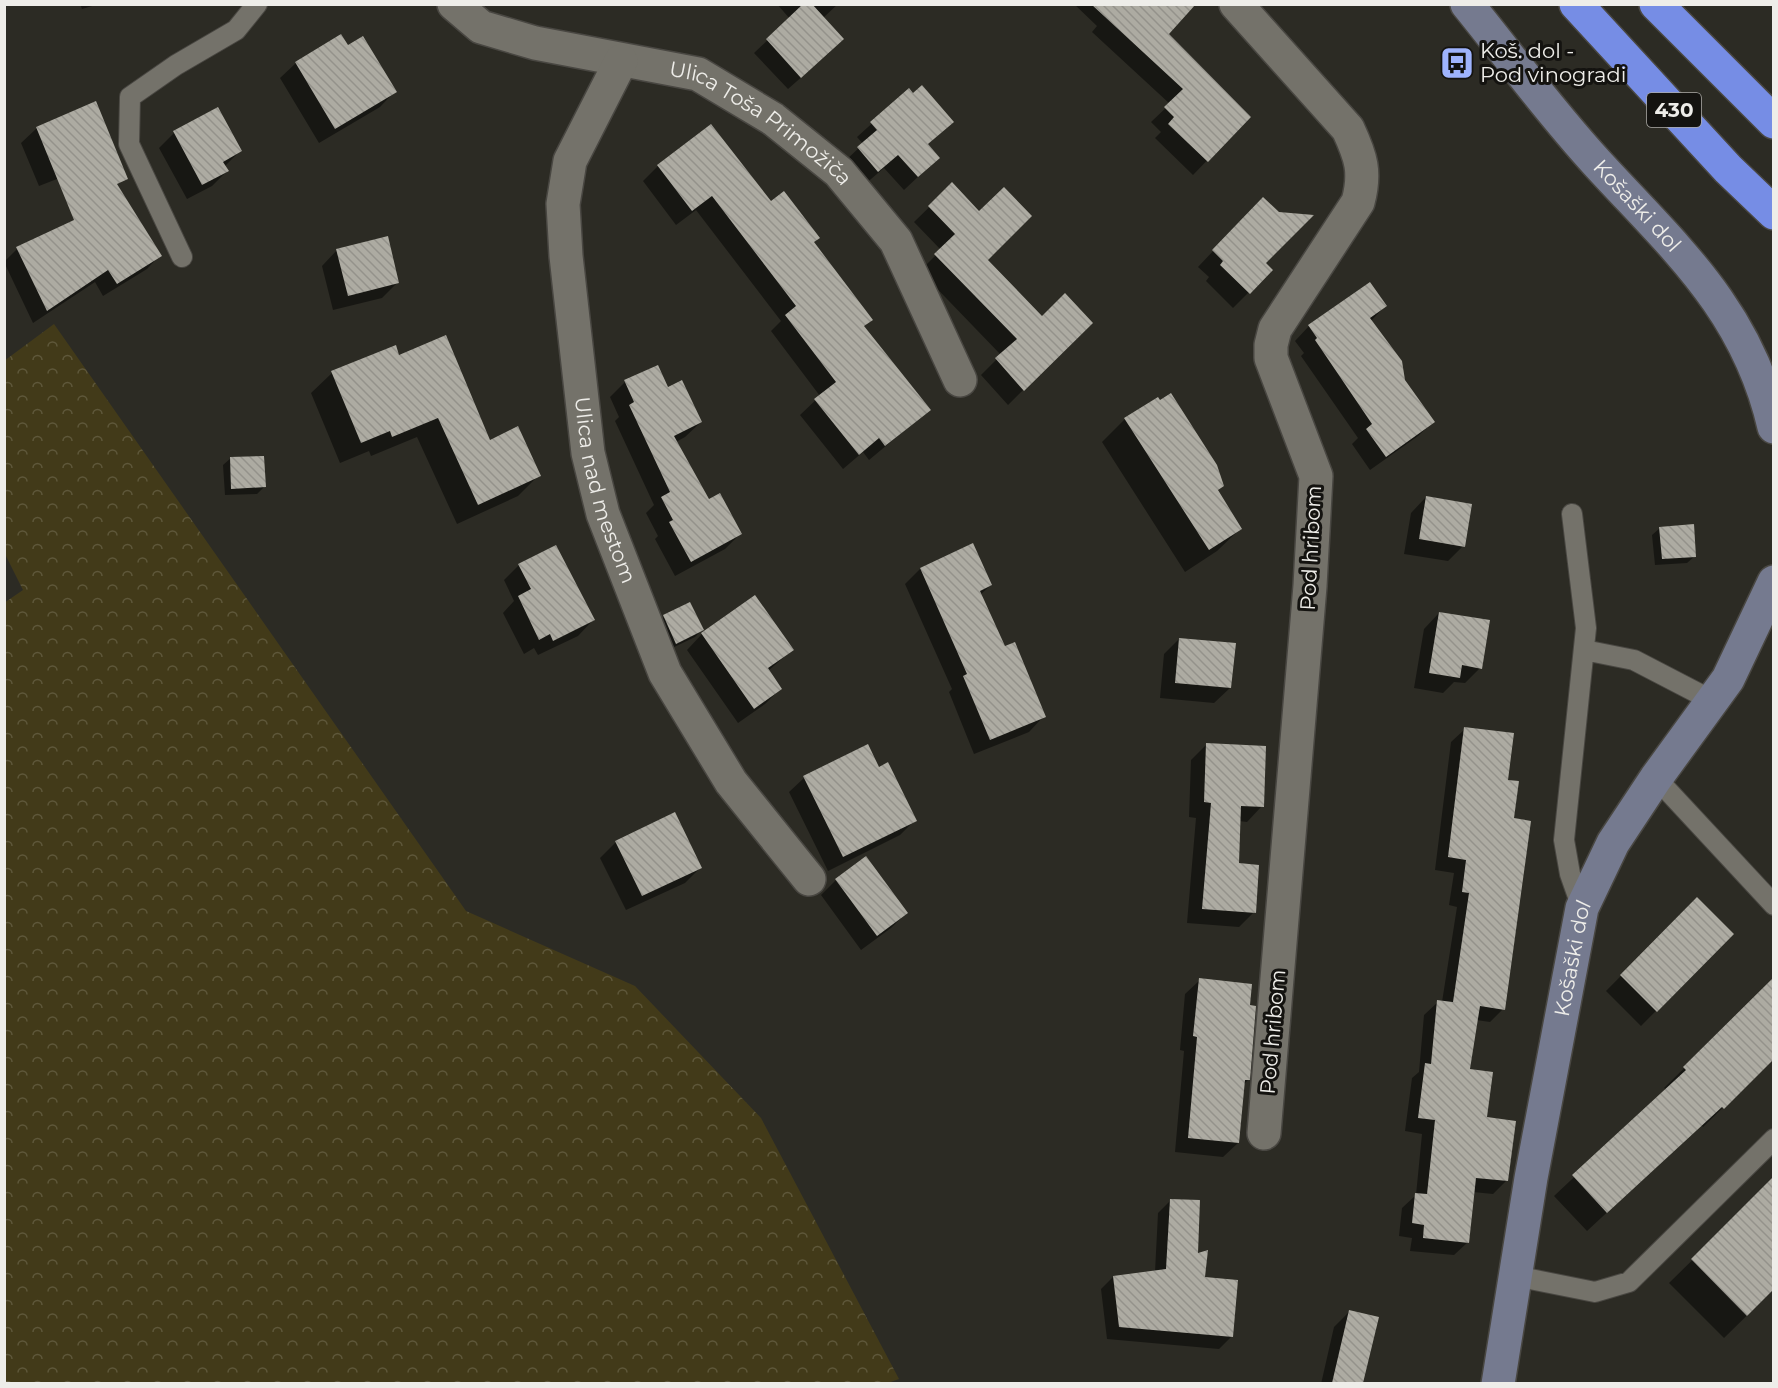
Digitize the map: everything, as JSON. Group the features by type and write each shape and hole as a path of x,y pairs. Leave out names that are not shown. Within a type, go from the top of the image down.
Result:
{"highway":[{"name":"430","path":"1576,4 1728,169 1773,213"},
{"name":"430","path":"1656,4 1773,122"}],"street":[{"name":"Ulica Toša Primožiča","path":"454,4 481,27 535,43 698,74 772,119 839,172 896,241 960,380"},
{"name":"Pod hribom","path":"1236,4 1348,129 1358,151 1364,179 1358,202 1275,329 1271,345 1271,358 1316,476 1310,586 1264,1133"},
{"name":"Košaški dol","path":"1467,4 1595,161 1684,254 1730,317 1766,393 1773,427"},
{"name":"Ulica nad mestom","path":"621,61 570,161 563,204 566,256 588,453 603,514 664,673 730,782 809,879"},
{"name":"Košaški dol","path":"1498,1383 1531,1178 1582,908 1613,843 1656,778 1728,679 1773,582"}],"lane":[{"path":"182,257 129,144 130,97 176,65 236,30 257,4"},
{"path":"1572,514 1586,628 1564,840 1570,874 1582,908"},
{"path":"1584,650 1634,660 1713,701"},
{"path":"1656,778 1773,905"},
{"path":"1515,1276 1595,1292 1629,1282 1773,1139"}],"green space":[{"path":"54,324 466,911 635,986 761,1118 899,1379 885,1384 5,1383 4,603 23,590 5,554 4,361"}],"building":[{"path":"803,4 812,4 844,39 801,78 766,39"},
{"path":"1091,4 1196,4 1169,34 1251,117 1208,162 1168,124 1174,117 1164,107 1183,89"},
{"path":"341,34 348,45 363,36 397,92 335,129 295,62"},
{"path":"922,85 954,122 928,144 940,158 918,177 898,155 878,172 857,147 877,130 870,122 909,88 913,93"},
{"path":"96,101 128,179 117,184 162,256 117,284 108,270 47,311 16,247 74,220 36,127"},
{"path":"218,107 242,151 223,162 229,171 202,185 173,131"},
{"path":"711,124 771,201 784,191 820,238 814,242 873,320 864,326 931,410 885,446 879,438 859,455 814,399 836,382 785,315 796,306 712,196 692,211 657,165"},
{"path":"952,182 979,211 1004,187 1032,216 988,260 1042,316 1065,293 1093,323 1024,391 995,358 1017,339 934,254 955,234 928,206"},
{"path":"1263,197 1279,212 1314,215 1266,263 1273,270 1250,294 1220,265 1223,261 1212,250"},
{"path":"388,236 399,283 348,296 336,249"},
{"path":"1370,282 1387,306 1370,318 1402,361 1405,380 1435,422 1386,457 1366,429 1372,424 1315,340 1317,338 1308,325"},
{"path":"446,335 490,440 518,426 541,476 478,505 438,418 392,437 390,431 361,443 331,371 396,345 399,355"},
{"path":"658,365 668,387 682,380 702,422 674,436 709,499 720,493 742,534 691,562 669,522 673,520 661,497 670,492 629,405 634,402 624,380"},
{"path":"1171,393 1217,465 1224,486 1218,490 1242,529 1209,550 1124,418 1158,397 1160,400"},
{"path":"264,456 266,487 231,489 230,457"},
{"path":"1426,496 1472,504 1465,547 1419,539"},
{"path":"1694,524 1696,557 1662,559 1659,527"},
{"path":"973,543 992,585 980,591 1005,646 1015,642 1046,717 990,740 963,676 967,674 920,568"},
{"path":"556,545 595,620 553,641 550,634 539,640 518,596 531,589 518,564"},
{"path":"755,595 794,650 768,668 782,689 754,709 701,633"},
{"path":"690,602 704,630 676,644 663,615"},
{"path":"1439,612 1490,620 1482,669 1462,665 1460,678 1429,673"},
{"path":"1179,638 1236,643 1231,688 1175,683"},
{"path":"1464,727 1514,733 1508,780 1519,781 1514,818 1531,821 1505,1010 1480,1006 1470,1069 1493,1072 1487,1117 1516,1121 1508,1181 1476,1178 1469,1243 1423,1238 1424,1225 1412,1223 1415,1193 1427,1194 1435,1120 1418,1118 1425,1063 1431,1064 1437,1000 1460,1003 1453,1002 1469,893 1462,892 1466,860 1448,857"},
{"path":"1206,743 1266,746 1264,807 1241,806 1239,863 1259,865 1256,913 1202,909 1211,803 1204,802"},
{"path":"868,744 879,767 888,762 917,821 843,857 803,776"},
{"path":"675,812 702,868 642,896 615,841"},
{"path":"866,856 908,913 877,936 835,879"},
{"path":"1697,897 1734,934 1657,1012 1620,975"},
{"path":"1199,978 1252,984 1250,1005 1256,1006 1250,1080 1245,1080 1239,1143 1188,1138 1197,1037 1193,1036"},
{"path":"1773,978 1773,1060 1724,1109 1722,1107 1607,1213 1572,1175 1686,1070 1683,1067"},
{"path":"1773,1177 1773,1290 1747,1316 1691,1259"},
{"path":"1170,1199 1200,1200 1198,1253 1208,1250 1205,1277 1238,1280 1233,1337 1119,1327 1113,1276 1166,1269"},
{"path":"1349,1310 1379,1317 1363,1383 1332,1383"}],"place":[{"name":"Koš. dol - Pod vinogradi","path":"1457,63"}]}
